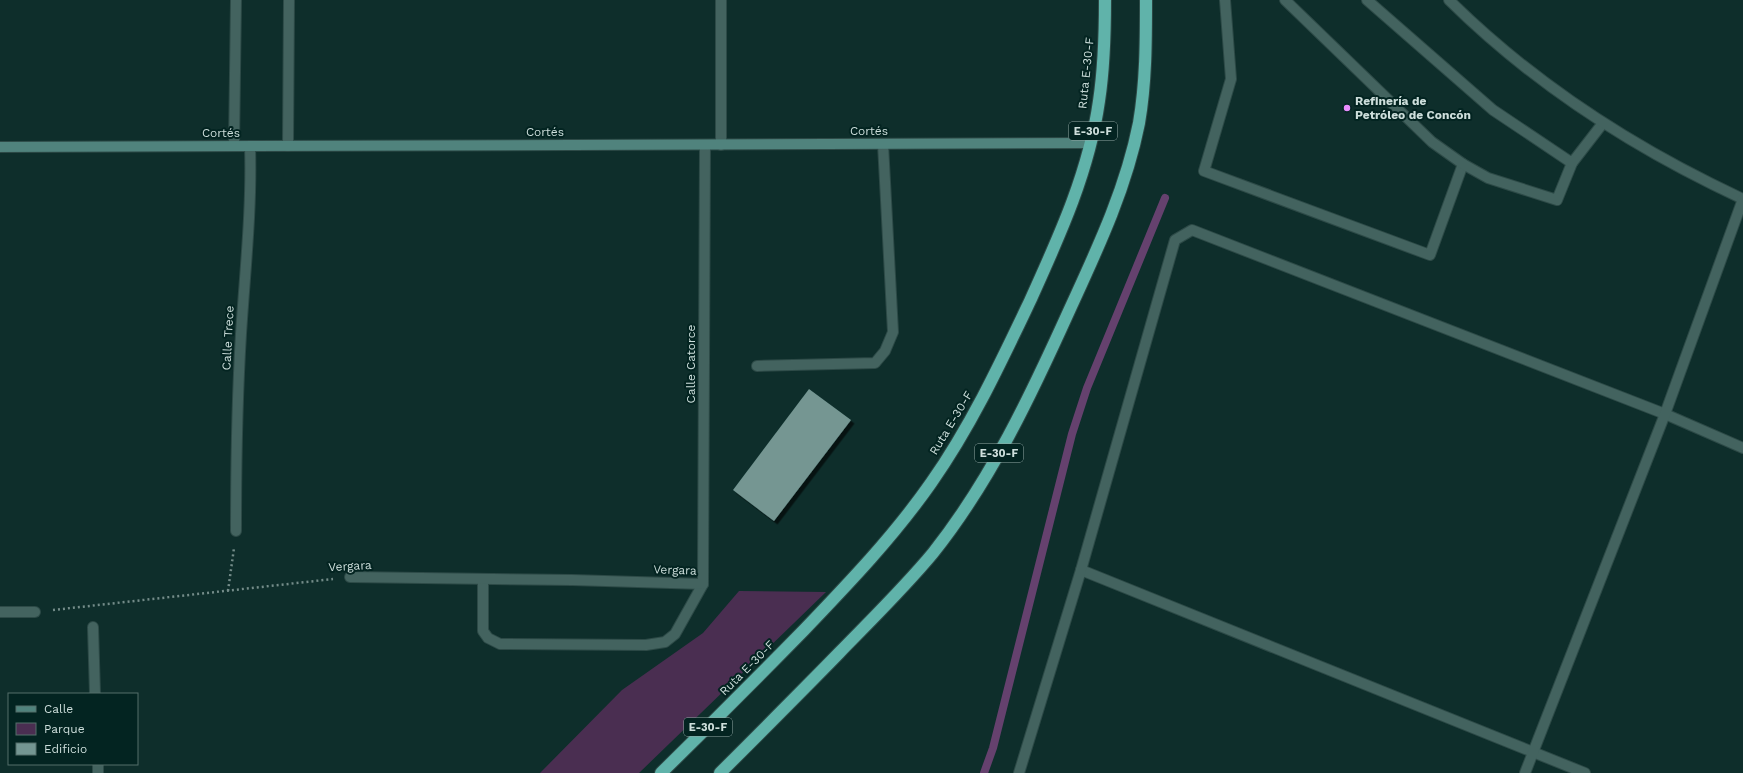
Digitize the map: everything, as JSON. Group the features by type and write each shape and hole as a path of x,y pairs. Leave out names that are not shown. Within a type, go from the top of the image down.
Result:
{"highway":[{"name":"Ruta E-30-F","path":"661,773 851,582 930,484 972,419 996,372 1067,217 1080,181 1100,95 1105,28 1105,0"},
{"name":"E-30-F","path":"720,773 878,614 933,552 963,512 1016,424 1098,250 1127,170 1142,102 1145,72 1146,0"}],"main road":[{"name":"Cortés","path":"0,147 1090,143"}],"street":[{"path":"234,146 236,0"},
{"path":"288,146 289,0"},
{"path":"721,0 721,145"},
{"path":"1225,0 1231,79 1204,171 1430,255 1463,164"},
{"path":"1285,0 1432,142 1463,164 1488,178 1557,200 1572,163 1603,123"},
{"path":"1367,0 1492,110 1572,163"},
{"path":"1449,0 1507,52 1554,89 1603,123 1688,172 1743,199 1665,414 1525,773"},
{"name":"Calle Catorce","path":"703,584 705,144"},
{"path":"757,366 875,363 885,351 892,332 883,144"},
{"name":"Calle Trece","path":"236,531 238,393 249,231 251,184 250,146"},
{"path":"1019,773 1081,570 1175,240 1192,230 1665,414 1743,448"},
{"path":"1081,570 1585,773"},
{"name":"Vergara","path":"350,577 703,584"},
{"path":"483,579 483,630 488,638 500,644 646,644 665,642 675,634 703,584"},
{"path":"0,612 35,612"},
{"path":"93,627 95,693"}],"path":[{"path":"228,591 236,531"},
{"name":"Vergara","path":"35,612 86,608 350,577"}],"green space":[{"path":"739,591 826,592 639,773 540,773 622,690 703,633"}],"building":[{"path":"809,389 851,420 774,521 733,490"}],"waterway":[{"path":"984,773 993,748 1072,434 1087,388 1165,198"}],"place":[{"name":"Refinería de Petróleo de Concón","path":"1347,108"}]}
